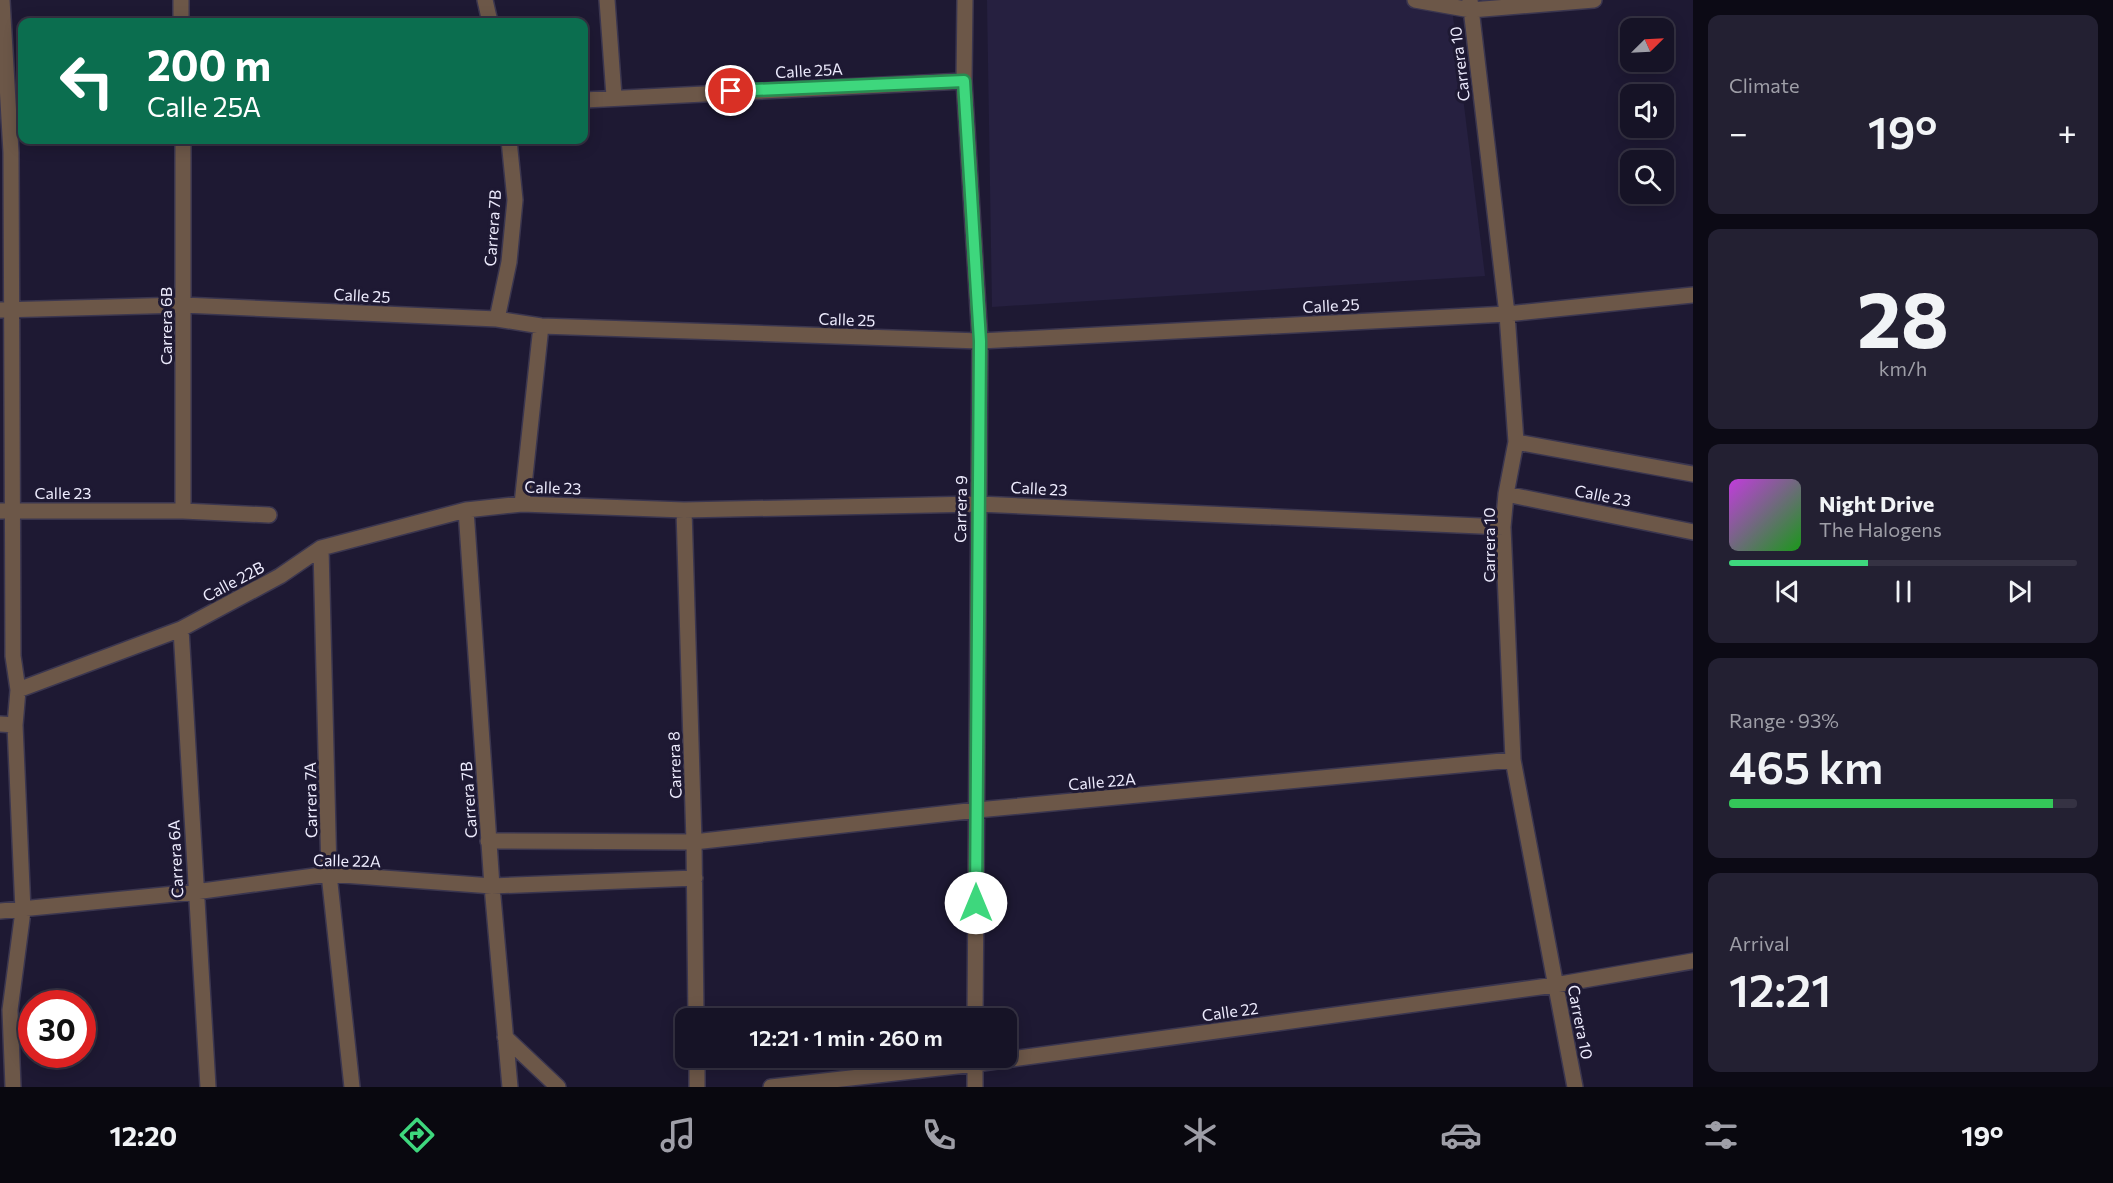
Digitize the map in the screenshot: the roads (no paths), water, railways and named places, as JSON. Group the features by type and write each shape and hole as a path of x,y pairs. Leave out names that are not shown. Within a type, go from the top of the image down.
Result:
{"street":[{"path":"2,0 6,310 6,659 18,690 8,725 23,911 5,1011 13,1087"},
{"path":"181,0 182,18"},
{"path":"485,0 489,18"},
{"path":"607,0 614,96"},
{"name":"Carrera 9","path":"965,0 964,81 980,341 975,1008"},
{"path":"1415,0 1471,5 1594,0"},
{"name":"Carrera 10","path":"1471,5 1507,314 1516,442 1506,494 1503,527 1513,760 1575,1087"},
{"name":"Calle 25A","path":"588,99 614,96 964,81"},
{"name":"Carrera 6B","path":"183,144 183,512"},
{"name":"Carrera 7B","path":"497,320 509,262 515,200 509,144"},
{"name":"Calle 25","path":"6,310 183,305 497,320 541,326 980,341 1507,314 1693,295"},
{"path":"522,504 541,326"},
{"path":"1516,442 1693,474"},
{"name":"Calle 23","path":"1506,494 1693,532"},
{"name":"Calle 23","path":"466,510 522,504 684,510 978,504 1503,527"},
{"name":"Carrera 7B","path":"466,510 492,886 510,1087"},
{"name":"Calle 22B","path":"18,690 180,629 280,576 321,548 466,510"},
{"name":"Carrera 8","path":"684,510 695,878 696,1008"},
{"name":"Calle 23","path":"7,511 269,515"},
{"name":"Carrera 7A","path":"321,548 329,874 352,1087"},
{"name":"Carrera 6A","path":"180,629 208,1087"},
{"name":"Calle 22A","path":"489,841 694,842 976,810 1513,760"},
{"name":"Calle 22A","path":"0,911 23,911 195,892 329,874 492,886 695,878"},
{"name":"Calle 22","path":"1017,1055 1555,985 1693,961"},
{"path":"505,1037 558,1087"},
{"path":"697,1068 697,1087"},
{"name":"Calle 22","path":"771,1087 920,1068"},
{"path":"975,1068 975,1087"}]}
